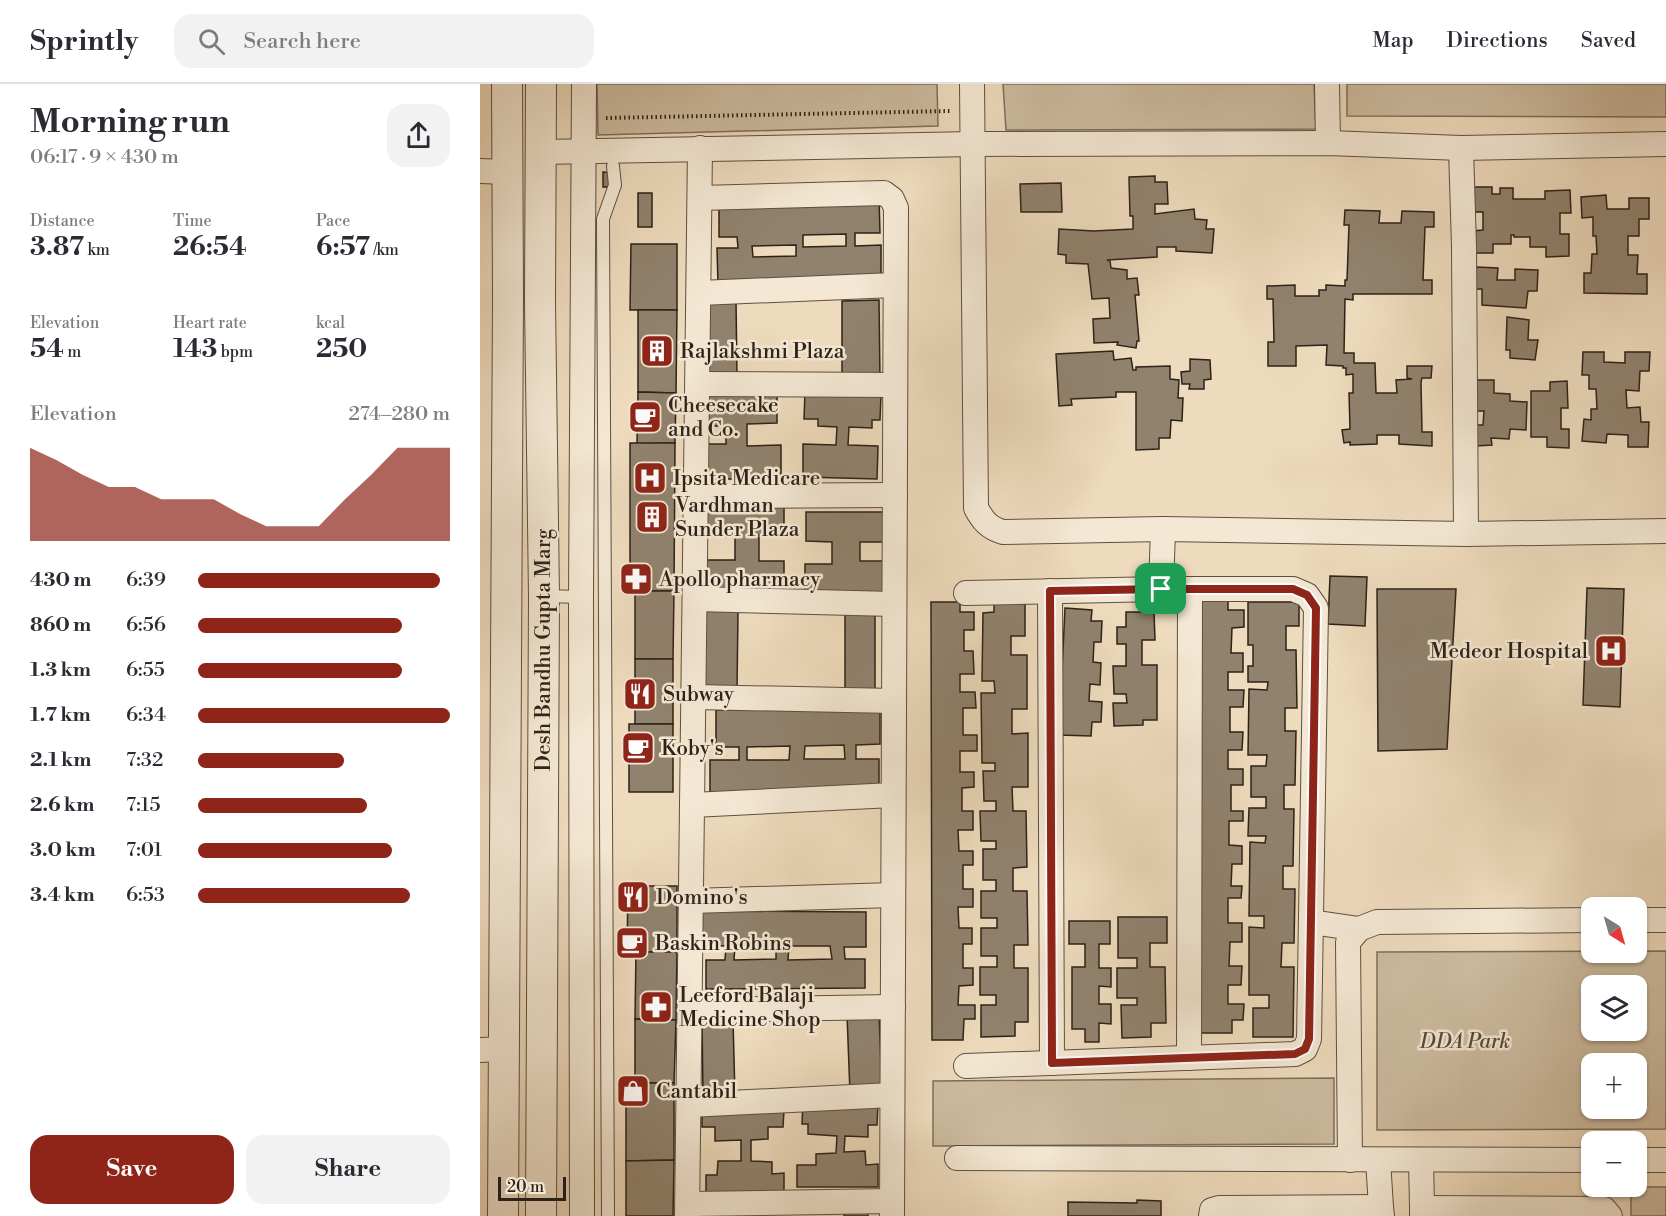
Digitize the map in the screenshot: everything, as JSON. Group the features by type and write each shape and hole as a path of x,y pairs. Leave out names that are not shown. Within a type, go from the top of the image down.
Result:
{"street":[{"name":"Desh Bandhu Gupta Marg","path":"503,1216 492,1049 494,172 507,84"},
{"name":"Desh Bandhu Gupta Marg","path":"541,84 544,596 541,1216"},
{"path":"582,1216 581,597 593,414 584,84"},
{"path":"972,84 976,508 984,522 992,529 1003,532 1163,529 1466,534 1666,531"},
{"path":"1327,84 1328,143"},
{"path":"541,152 974,144 1328,143 1461,148 1666,144"},
{"path":"700,148 688,1210 892,1208 896,208 892,199 884,193 700,198"},
{"path":"1461,148 1466,534"},
{"path":"699,293 895,285"},
{"path":"698,384 895,385"},
{"path":"696,496 895,495"},
{"path":"1161,589 1163,529"},
{"path":"1189,1058 1190,589"},
{"path":"966,593 1293,589 1307,595 1316,608 1309,1039 1305,1049 1295,1054 966,1066"},
{"path":"1050,591 1052,1063"},
{"path":"695,599 894,604"},
{"path":"694,698 894,700"},
{"path":"693,805 893,795"},
{"path":"691,901 893,895"},
{"path":"1350,1160 1348,942 1359,929 1377,922 1581,920"},
{"path":"1647,920 1666,920"},
{"path":"1311,922 1359,929"},
{"path":"690,1010 893,1007"},
{"path":"689,1105 892,1095"},
{"path":"957,1158 1581,1160"},
{"path":"1211,1216 1212,1210 1220,1208 1381,1212 1378,1160"},
{"path":"1421,1160 1422,1212 1604,1209 1610,1216"},
{"path":"1647,1160 1666,1160"}],"lane":[{"path":"608,1216 605,689 593,414 603,219 615,185 613,165"},
{"path":"544,596 581,597"},
{"path":"581,688 605,689"},
{"path":"582,1014 607,1015"}],"path":[{"path":"585,118 973,110"}],"green space":[{"path":"597,84 937,84 938,126 598,135"},
{"path":"1003,84 1314,84 1316,129 1006,130"},
{"path":"1347,84 1666,84 1666,117 1347,116"},
{"name":"DDA Park","path":"1581,951 1581,963 1647,963 1647,951 1666,951 1666,1129 1377,1130 1377,952"},
{"path":"1334,1078 1334,1144 933,1146 933,1081"},
{"path":"1647,1187 1666,1187 1666,1216 1631,1216 1631,1197 1647,1197"}],"building":[{"path":"603,172 613,173 612,187 603,187"},
{"path":"1155,176 1155,182 1167,182 1168,204 1155,204 1155,214 1194,209 1195,219 1207,220 1206,229 1214,229 1212,253 1176,251 1176,247 1157,247 1157,257 1107,260 1110,261 1111,268 1127,270 1127,279 1137,278 1139,295 1135,295 1139,341 1137,341 1136,348 1117,345 1118,342 1094,343 1093,319 1110,318 1109,298 1092,299 1088,264 1066,263 1066,255 1058,254 1059,229 1094,231 1133,229 1133,216 1130,216 1129,177"},
{"path":"1061,183 1062,212 1021,212 1020,184"},
{"path":"1473,187 1492,187 1492,194 1500,194 1500,188 1513,188 1513,199 1545,199 1545,191 1570,190 1571,213 1560,213 1560,234 1569,234 1569,256 1546,257 1546,247 1530,247 1530,237 1514,237 1514,235 1511,235 1511,244 1493,244 1493,253 1472,253 1472,231 1483,230 1483,212 1473,212"},
{"path":"638,193 652,193 652,227 638,227"},
{"path":"1606,195 1607,209 1629,209 1629,198 1649,198 1649,219 1639,219 1639,236 1628,236 1628,255 1638,255 1637,274 1647,274 1647,294 1584,293 1584,273 1591,273 1592,254 1597,254 1596,236 1593,236 1593,217 1582,218 1581,197"},
{"path":"879,197 880,233 855,233 855,246 881,245 881,281 718,284 717,248 738,248 737,237 719,237 719,202","holes":["846,234 846,246 803,247 803,235","796,245 796,256 753,257 752,246"]},
{"path":"1345,210 1380,211 1379,223 1401,223 1402,211 1434,212 1434,227 1425,227 1423,280 1432,280 1432,294 1353,294 1353,300 1345,299 1344,353 1354,353 1354,363 1375,363 1376,393 1397,393 1396,380 1412,379 1407,378 1407,366 1432,366 1431,378 1422,378 1421,382 1422,432 1432,432 1432,446 1399,444 1399,435 1377,435 1377,444 1350,445 1350,442 1344,443 1342,430 1350,429 1349,393 1353,393 1353,374 1346,375 1346,368 1343,366 1326,365 1327,345 1296,346 1296,366 1268,366 1268,342 1274,342 1273,299 1267,299 1267,286 1295,285 1295,296 1319,296 1319,290 1326,290 1326,285 1345,286 1349,225 1344,225"},
{"path":"631,244 677,244 677,310 630,310"},
{"path":"1476,267 1498,268 1497,280 1515,280 1515,269 1538,270 1537,291 1528,291 1526,308 1482,305 1482,289 1475,289"},
{"path":"736,300 737,375 705,376 704,301"},
{"path":"879,300 880,379 842,380 842,301"},
{"name":"Rajlakshmi Plaza","path":"638,310 677,310 676,393 638,392"},
{"path":"1507,317 1529,320 1528,340 1538,340 1535,360 1510,358 1510,350 1506,350"},
{"path":"1113,351 1114,360 1131,358 1133,370 1136,370 1136,367 1170,366 1170,379 1179,380 1178,398 1183,398 1182,421 1171,420 1170,438 1159,438 1159,449 1136,450 1136,392 1116,392 1116,397 1071,399 1072,405 1059,406 1056,354"},
{"path":"1583,352 1604,352 1604,362 1625,363 1625,352 1650,352 1649,371 1640,371 1639,391 1626,390 1627,408 1640,407 1641,422 1649,422 1648,447 1628,447 1628,435 1607,434 1606,443 1582,441 1584,419 1591,420 1591,409 1597,409 1596,389 1589,389 1589,375 1582,375"},
{"path":"1190,359 1210,360 1211,379 1204,380 1204,389 1189,389 1190,384 1182,384 1181,372 1190,371"},
{"path":"1474,380 1494,380 1494,393 1510,394 1510,401 1527,402 1526,430 1510,429 1509,439 1491,438 1492,445 1476,446 1475,425 1483,425 1484,411 1474,411"},
{"path":"1567,381 1568,408 1561,408 1561,429 1569,429 1569,448 1547,447 1547,437 1531,437 1531,391 1550,391 1550,382"},
{"path":"638,392 676,393 675,443 637,444"},
{"path":"805,393 881,395 880,420 872,420 872,428 849,427 848,445 878,446 877,479 803,477 803,444 836,445 837,427 818,426 818,419 804,419"},
{"path":"706,394 777,394 777,423 747,424 747,446 781,445 781,479 703,479 703,444 726,444 726,426 706,426"},
{"name":"Vardhman Sunder Plaza","path":"630,443 675,443 674,591 630,591"},
{"path":"784,499 784,535 759,535 759,561 784,561 784,591 704,592 703,560 735,560 735,537 705,537 705,500"},
{"path":"806,512 888,512 888,542 860,542 860,561 888,561 888,598 805,598 805,564 832,564 832,542 806,541"},
{"path":"1330,576 1367,577 1365,626 1328,624"},
{"path":"1587,588 1624,589 1620,707 1583,705"},
{"path":"1377,589 1456,589 1447,749 1378,751"},
{"path":"635,591 674,591 673,659 635,659"},
{"path":"1200,601 1228,601 1228,610 1244,610 1244,627 1232,628 1231,653 1243,653 1243,672 1228,672 1228,690 1244,690 1243,707 1230,707 1230,732 1243,732 1242,750 1228,750 1228,769 1243,769 1243,785 1231,785 1231,811 1243,811 1243,821 1229,821 1229,845 1242,846 1242,864 1232,864 1231,886 1242,886 1241,898 1228,898 1228,923 1242,923 1242,942 1230,942 1229,966 1242,966 1241,985 1228,985 1228,1004 1244,1004 1243,1020 1232,1020 1232,1033 1195,1033"},
{"path":"931,602 960,602 960,612 974,612 974,630 964,630 964,651 973,651 974,674 960,674 960,692 975,692 976,708 963,708 963,735 977,735 977,751 960,751 960,772 974,772 974,787 962,788 962,811 973,811 973,830 958,830 959,851 973,851 973,865 963,865 963,889 973,889 973,907 958,907 959,928 972,928 972,944 963,944 963,968 973,968 973,985 959,986 958,1005 975,1005 975,1019 964,1019 963,1040 932,1040"},
{"path":"1025,602 1025,636 1011,636 1011,655 1027,655 1027,709 1012,709 1012,734 1028,733 1028,787 1012,787 1013,811 1026,811 1027,867 1013,868 1013,891 1027,891 1028,945 1014,945 1014,968 1028,968 1028,1022 1015,1022 1015,1036 981,1037 981,1005 996,1005 996,995 980,995 980,967 997,967 997,956 981,956 981,928 997,928 997,918 981,918 981,891 996,891 996,880 983,880 983,849 996,849 996,841 981,841 980,811 996,811 996,801 984,801 983,771 995,771 995,763 982,763 981,693 995,693 994,681 982,681 983,613 994,612 994,603"},
{"path":"1248,602 1299,602 1299,626 1286,626 1286,650 1296,650 1297,708 1285,708 1285,731 1296,731 1295,785 1284,785 1284,809 1294,809 1293,866 1283,866 1283,889 1295,889 1294,943 1282,943 1281,967 1294,967 1293,1037 1253,1037 1253,1008 1269,1008 1269,995 1249,995 1249,927 1264,928 1264,916 1249,916 1250,842 1265,843 1266,836 1248,836 1249,808 1266,808 1266,797 1251,797 1251,766 1266,766 1267,755 1248,755 1249,689 1267,690 1268,682 1248,682 1248,666 1253,666 1253,645 1248,645"},
{"path":"1065,608 1092,610 1091,621 1102,621 1101,642 1094,642 1093,662 1101,663 1100,685 1090,684 1089,701 1102,702 1101,722 1092,722 1091,736 1059,735"},
{"path":"702,611 738,611 737,691 702,691"},
{"path":"1126,612 1154,612 1155,640 1142,640 1142,665 1157,665 1157,720 1143,720 1143,725 1114,726 1113,703 1127,703 1126,694 1114,694 1113,666 1126,666 1126,644 1117,644 1117,627 1126,627"},
{"path":"845,614 875,614 875,693 845,693"},
{"path":"635,659 673,659 673,724 635,724"},
{"path":"880,707 880,744 856,745 856,759 879,759 879,794 710,795 710,760 739,760 739,747 716,747 716,710","holes":["844,745 845,759 804,759 805,746","790,746 789,760 747,760 747,747"]},
{"path":"629,724 673,724 673,792 629,792"},
{"path":"628,886 677,886 677,952 627,952"},
{"path":"701,911 866,912 866,947 844,947 845,959 865,959 865,988 706,989 706,960 725,960 726,946 701,945","holes":["735,946 776,946 776,959 734,960","789,946 830,946 832,959 788,960"]},
{"path":"1118,917 1167,917 1167,943 1150,943 1150,967 1165,967 1166,1023 1151,1023 1151,1037 1122,1038 1121,1005 1137,1005 1137,998 1117,998 1117,968 1137,968 1137,958 1118,958"},
{"path":"1069,921 1110,921 1110,944 1099,944 1099,968 1111,968 1111,987 1099,986 1099,1004 1111,1004 1111,1024 1099,1023 1099,1042 1085,1042 1085,1029 1072,1029 1072,967 1085,967 1085,944 1069,944"},
{"path":"636,952 677,952 676,1020 635,1019"},
{"path":"879,1013 882,1093 850,1094 847,1014"},
{"path":"635,1019 676,1020 674,1083 635,1083"},
{"path":"733,1020 735,1096 703,1097 702,1021"},
{"path":"626,1083 674,1083 674,1160 626,1161"},
{"path":"803,1102 878,1103 877,1125 868,1125 868,1137 845,1136 844,1152 865,1151 866,1165 878,1164 878,1187 797,1187 797,1165 816,1165 816,1154 836,1153 837,1136 808,1134 808,1124 802,1124"},
{"path":"702,1109 784,1110 783,1127 768,1127 768,1139 751,1140 751,1161 772,1162 772,1174 784,1173 784,1194 706,1196 706,1175 717,1175 718,1161 741,1161 741,1140 715,1141 715,1127 702,1127"},
{"path":"674,1160 673,1216 626,1216 626,1161"},
{"path":"1137,1200 1161,1201 1161,1216 1068,1216 1068,1202 1137,1203"},
{"path":"844,1209 868,1209 868,1216 844,1216"}],"place":[{"name":"Rajlakshmi Plaza","path":"657,351"},
{"name":"Cheesecake and Co.","path":"645,417"},
{"name":"Ipsita Medicare","path":"650,478"},
{"name":"Vardhman Sunder Plaza","path":"652,517"},
{"name":"Apollo pharmacy","path":"636,579"},
{"name":"Medeor Hospital","path":"1611,651"},
{"name":"Subway","path":"640,694"},
{"name":"Koby's","path":"638,748"},
{"name":"Domino's","path":"633,897"},
{"name":"Baskin Robins","path":"632,943"},
{"name":"Leeford Balaji Medicine Shop","path":"656,1007"},
{"name":"Cantabil","path":"633,1091"}],"route":[{"path":"1161,589 1293,589 1307,595 1316,608 1309,1039 1305,1049 1295,1054 1052,1063 1050,591 1161,589"}]}
